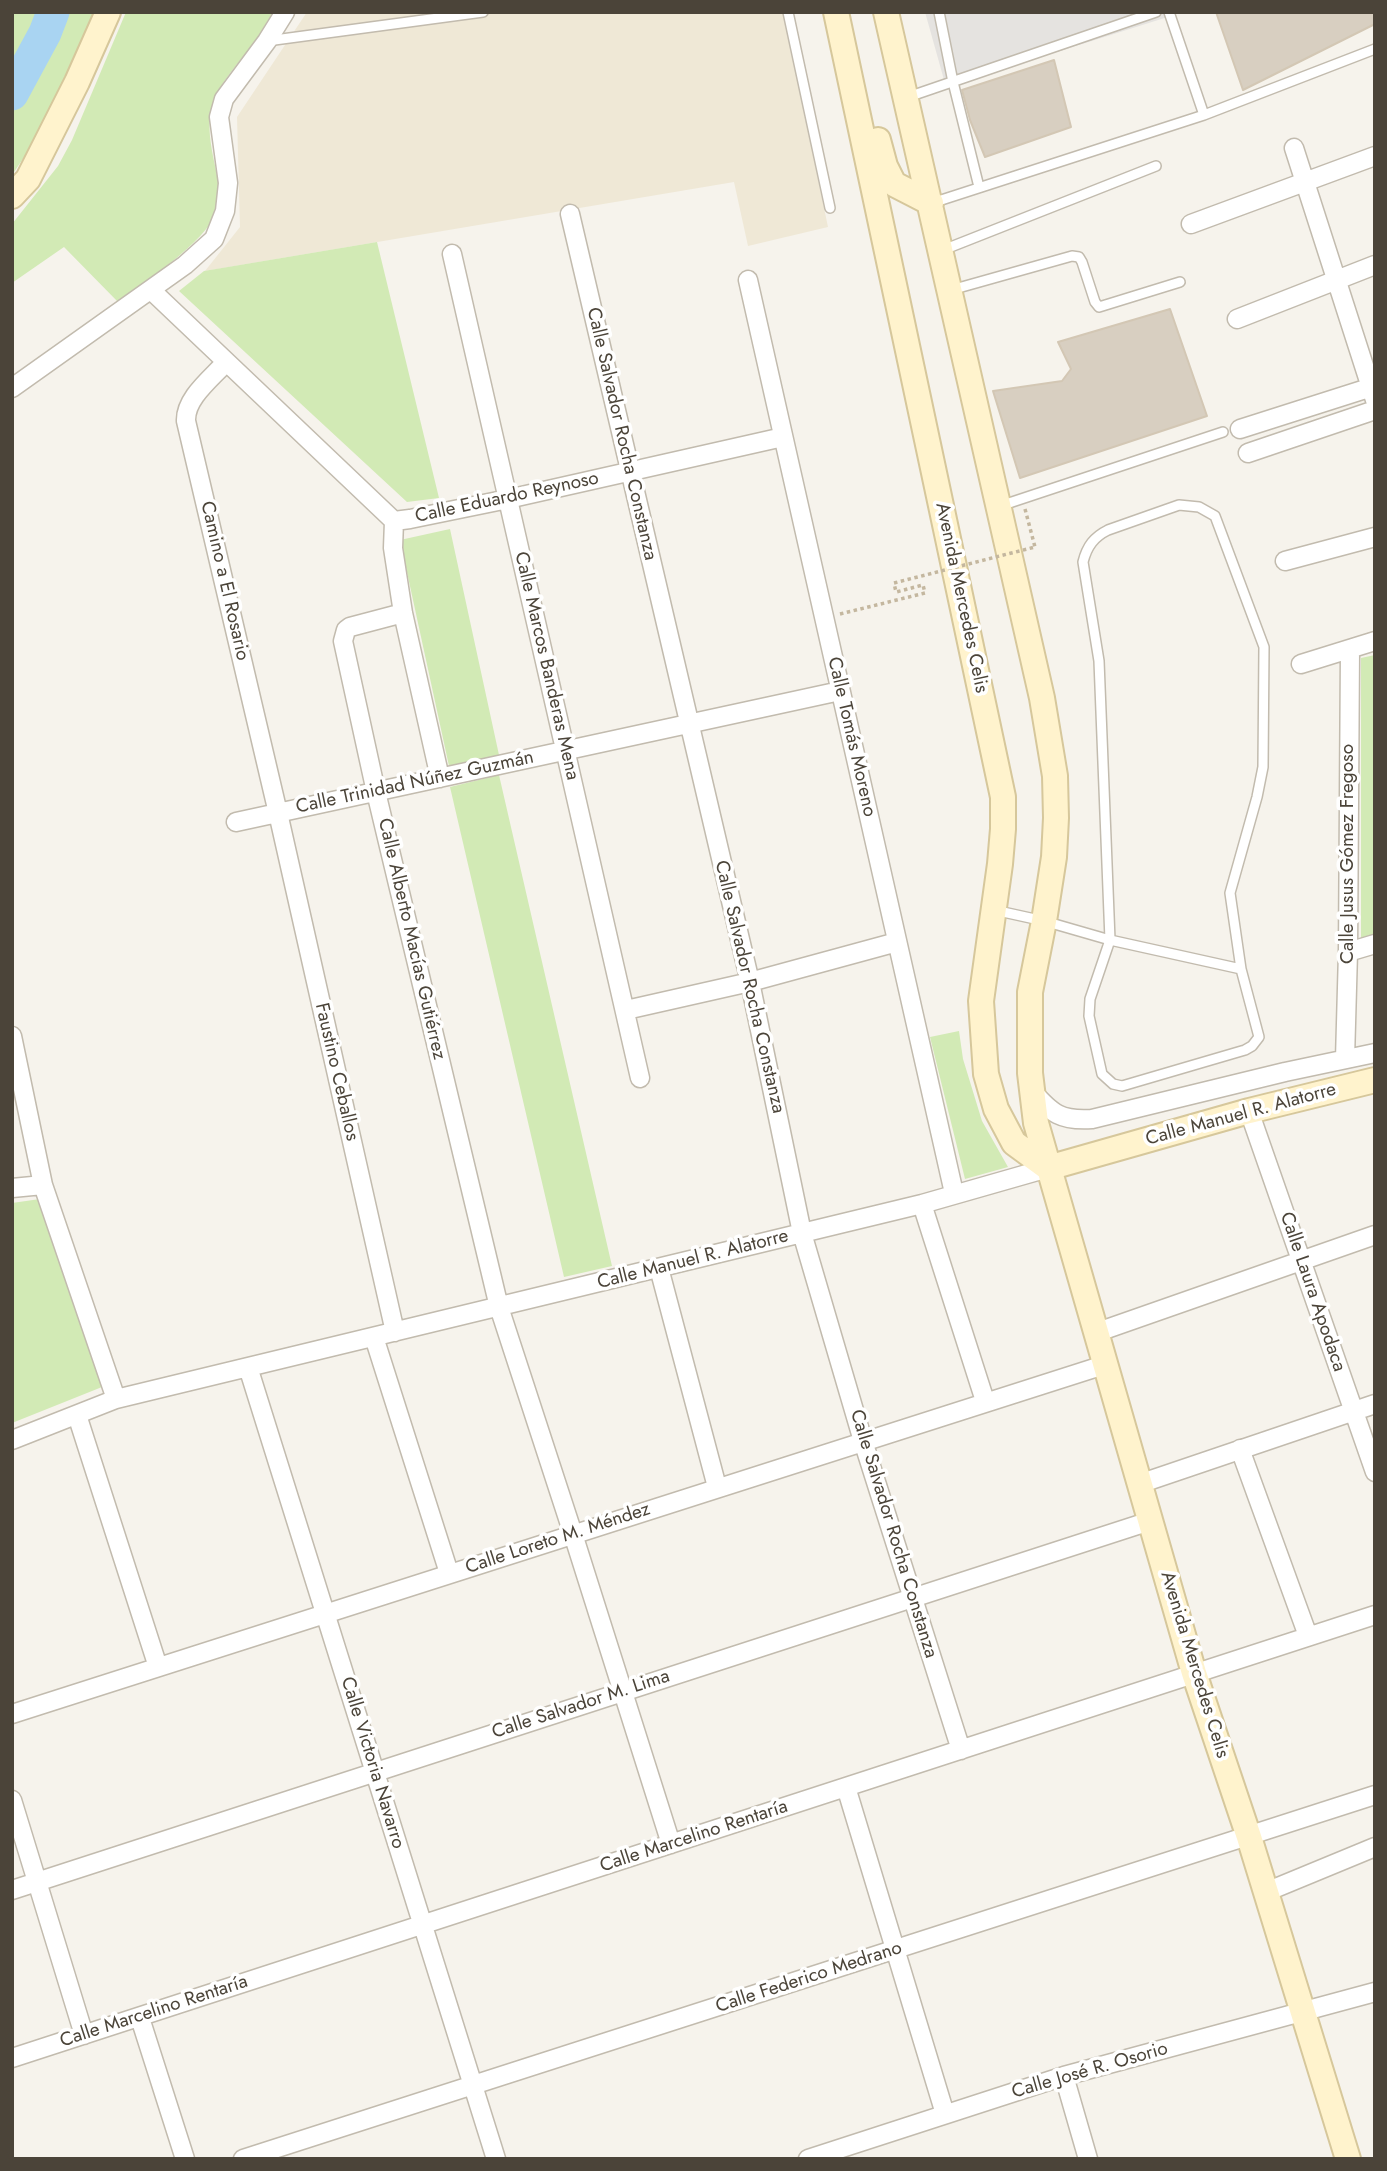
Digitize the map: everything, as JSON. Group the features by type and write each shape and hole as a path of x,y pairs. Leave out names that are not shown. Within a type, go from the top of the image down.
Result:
{"main road":[{"path":"12,195 27,179 77,82 107,12"},
{"name":"Avenida Mercedes Celis","path":"886,12 1042,698 1055,776 1054,857 1030,992 1035,1123 1194,1673 1250,1837 1348,2159"},
{"path":"836,15 854,47 885,166 894,184 931,203"},
{"name":"Avenida Mercedes Celis","path":"836,15 1003,797 1003,830 981,1001 986,1074 996,1109 1014,1143 1048,1168"},
{"name":"Calle Manuel R. Alatorre","path":"1048,1168 1250,1111 1375,1080"}],"street":[{"path":"12,388 185,265 214,239 225,211 228,183 219,117 224,99 285,12"},
{"path":"1232,431 1374,391 1294,148"},
{"path":"1191,224 1375,156"},
{"name":"Calle Salvador Rocha Constanza","path":"570,214 750,982 802,1233 863,1441 961,1750"},
{"name":"Calle Marcos Banderas Mena","path":"452,254 640,1078"},
{"path":"1237,319 1375,265"},
{"name":"Calle Tomás Moreno","path":"748,280 954,1193"},
{"path":"151,290 394,521 393,548 403,613 440,778"},
{"name":"Camino a El Rosario","path":"226,362 190,403 186,421 278,813"},
{"path":"1248,453 1375,410"},
{"name":"Calle Eduardo Reynoso","path":"394,521 508,499 783,437"},
{"path":"1285,561 1375,537"},
{"name":"Calle Alberto Macías Gutiérrez","path":"403,613 350,627 343,637 376,792 499,1307 671,1844"},
{"path":"1301,664 1375,641"},
{"name":"Calle Jusus Gómez Fregoso","path":"1345,1059 1350,649"},
{"name":"Calle Trinidad Núñez Guzmán","path":"236,822 840,691"},
{"name":"Faustino Ceballos","path":"278,813 395,1332"},
{"path":"626,1010 750,982 897,942"},
{"path":"1348,951 1375,944"},
{"path":"12,1036 43,1185 116,1399"},
{"path":"1032,1091 1049,1110 1060,1117 1092,1119 1375,1053"},
{"name":"Calle Laura Apodaca","path":"1250,1111 1375,1472"},
{"name":"Calle Manuel R. Alatorre","path":"12,1440 116,1399 922,1204 1048,1168"},
{"path":"12,1188 43,1185"},
{"path":"922,1204 985,1402"},
{"path":"1095,1333 1375,1236"},
{"path":"659,1268 718,1488"},
{"path":"374,1337 449,1573"},
{"name":"Calle Loreto M. Méndez","path":"12,1714 1104,1365"},
{"name":"Calle Victoria Navarro","path":"248,1367 496,2159"},
{"path":"1139,1484 1375,1404"},
{"path":"76,1415 158,1667"},
{"path":"1240,1449 1308,1636"},
{"name":"Calle Salvador M. Lima","path":"12,1891 1150,1521"},
{"name":"Calle Marcelino Rentaría","path":"12,2058 1375,1615"},
{"path":"846,1787 945,2115"},
{"name":"Calle Federico Medrano","path":"243,2159 1375,1795"},
{"path":"12,1800 84,2035"},
{"path":"1266,1892 1375,1847"},
{"name":"Calle José R. Osorio","path":"808,2159 1064,2076 1375,1992"},
{"path":"141,2018 185,2159"},
{"path":"1064,2076 1088,2159"}],"lane":[{"path":"267,41 483,12"},
{"path":"788,12 830,208"},
{"path":"939,12 979,187"},
{"path":"906,97 1156,12"},
{"path":"1169,12 1204,115"},
{"path":"931,203 1204,115 1375,49"},
{"path":"940,251 1156,166"},
{"path":"949,290 1072,256 1079,257 1082,262 1099,307 1180,282"},
{"path":"998,506 1232,431"},
{"path":"1179,505 1199,507 1215,516 1264,647 1263,766 1230,893 1241,969 1259,1032 1257,1041 1245,1050 1122,1086 1113,1084 1101,1074 1089,1016 1090,999 1110,940 1099,661 1083,562 1091,542 1108,530 1179,505"},
{"path":"993,909 1110,940 1241,969"}],"path":[{"path":"824,618 925,593 923,585 896,592 894,583 1035,547 1029,523"}],"shaded area":[{"path":"307,12 783,12 828,227 748,246 734,182 205,271 240,227 237,117"},
{"path":"925,12 1173,12 1174,15 946,87"}],"green space":[{"path":"14,12 95,12 37,138 12,175 12,16"},
{"path":"126,12 273,12 256,40 225,80 212,107 210,137 219,189 216,213 210,224 187,249 118,302 64,247 12,283 12,224 58,166 72,140"},
{"path":"377,242 439,498 407,502 179,291 204,271"},
{"path":"450,529 499,755 449,766 400,540"},
{"path":"1375,655 1375,936 1361,939 1361,658"},
{"path":"499,775 612,1266 564,1277 450,787"},
{"path":"959,1031 963,1059 982,1121 1008,1167 965,1179 930,1037"},
{"path":"40,1199 102,1387 12,1423 12,1203"}],"building":[{"path":"1216,12 1375,12 1375,24 1243,90"},
{"path":"1054,60 1071,127 985,157 970,120 962,90"},
{"path":"1170,309 1207,416 1020,478 993,391 1062,381 1071,369 1058,342"}],"waterway":[{"path":"12,94 45,33 53,12"}]}
